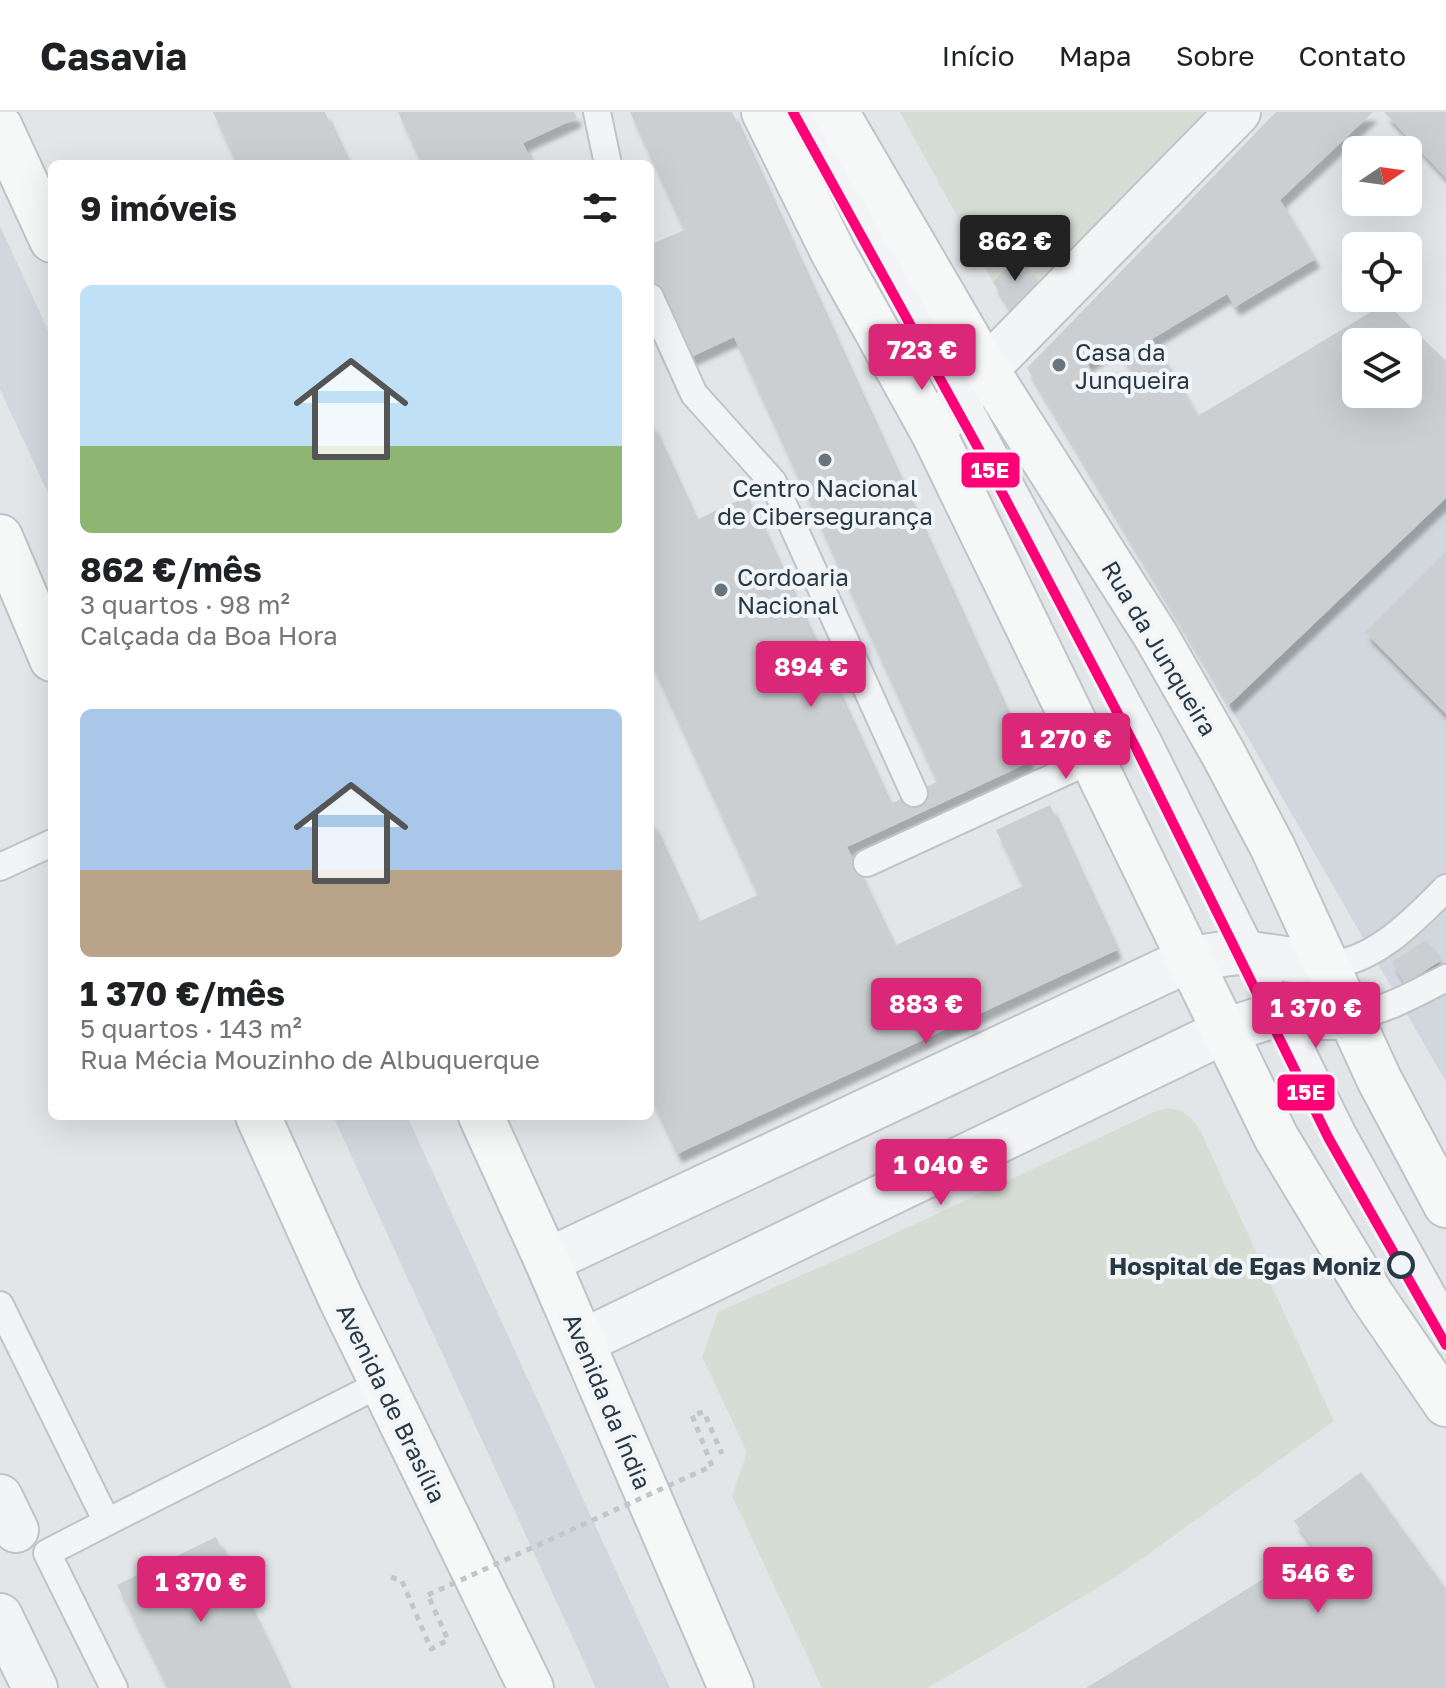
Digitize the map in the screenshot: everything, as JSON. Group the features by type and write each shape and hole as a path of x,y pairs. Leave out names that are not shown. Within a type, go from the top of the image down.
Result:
{"main road":[{"path":"764,112 833,252 933,432 1276,1137 1372,1296 1446,1404"},
{"name":"Rua da Junqueira","path":"836,112 975,382 1156,636 1209,728 1273,848 1379,1079 1446,1205"},
{"path":"0,127 48,231"},
{"path":"0,537 48,650"},
{"name":"Avenida de Brasília","path":"260,1120 382,1383 531,1688"},
{"name":"Avenida da Índia","path":"483,1120 731,1688"}],"street":[{"path":"933,432 975,382 1238,112"},
{"path":"547,1261 1190,959 1212,954 1253,954 1326,965"},
{"path":"582,1342 1225,1031 1250,1021 1284,1015 1350,1017"},
{"path":"0,1616 35,1688"}],"lane":[{"path":"597,112 607,160"},
{"path":"810,112 975,382 1147,739 1342,1132 1446,1319"},
{"path":"654,306 694,394 773,482 923,813"},
{"path":"867,863 923,813 1093,759"},
{"path":"0,867 48,845"},
{"path":"1326,965 1340,965 1365,954 1408,926 1446,888"},
{"path":"1350,1017 1395,1004 1446,978"},
{"path":"0,1305 107,1522"},
{"path":"114,1688 47,1553 382,1383"}],"path":[{"path":"391,1577 402,1581 431,1649 448,1640 428,1595 712,1466 692,1415 704,1412 722,1454"}],"shaded area":[{"path":"900,112 1205,112 1011,310"},
{"path":"0,226 48,330 48,493 0,389"},
{"path":"1446,492 1446,1082 1229,705"},
{"path":"1168,1108 1187,1114 1200,1130 1334,1421 1119,1575 928,1688 822,1688 732,1496 747,1452 702,1357 718,1312"},
{"path":"335,1120 409,1120 670,1688 596,1688"}],"building":[{"path":"213,112 325,112 347,160 235,160"},
{"path":"398,112 574,112 577,118 523,143 531,160 420,160"},
{"name":"Cordoaria Nacional","path":"630,112 732,112 1030,762 847,847 894,946 1023,886 996,830 1050,805 1117,950 677,1154 654,1105 654,827 698,922 758,895 654,669 654,429 696,520 748,496 890,804 937,782 734,337 689,358 654,282 654,243 684,230"},
{"path":"1276,112 1373,112 1348,136 1342,136 1342,141 1280,200 1315,259 1235,307 1227,294 1152,339 1198,416 1342,329 1342,408 1422,408 1422,338 1446,361 1446,498 1229,705 1027,368","holes":["1117,345 1134,376 1105,393 1087,363"]},
{"path":"1384,112 1446,112 1446,178 1422,152 1422,136 1407,136"},
{"path":"1018,257 1038,282 1011,310 993,282"},
{"path":"1371,312 1395,312 1412,328 1344,328"},
{"path":"1446,552 1446,714 1365,632"},
{"path":"1426,940 1440,961 1405,984 1392,962"},
{"path":"1361,1472 1446,1589 1446,1688 1086,1688 1314,1548 1294,1521"},
{"path":"216,1537 289,1688 168,1688 117,1585"}],"transit line":[{"name":"15E","path":"793,112 987,464 1136,748 1329,1139 1446,1345"}],"place":[{"name":"Casa da Junqueira","path":"1059,365"},
{"name":"Centro Nacional de Cibersegurança","path":"825,460"},
{"name":"Cordoaria Nacional","path":"721,590"},
{"name":"Hospital de Egas Moniz","path":"1401,1265"}]}
